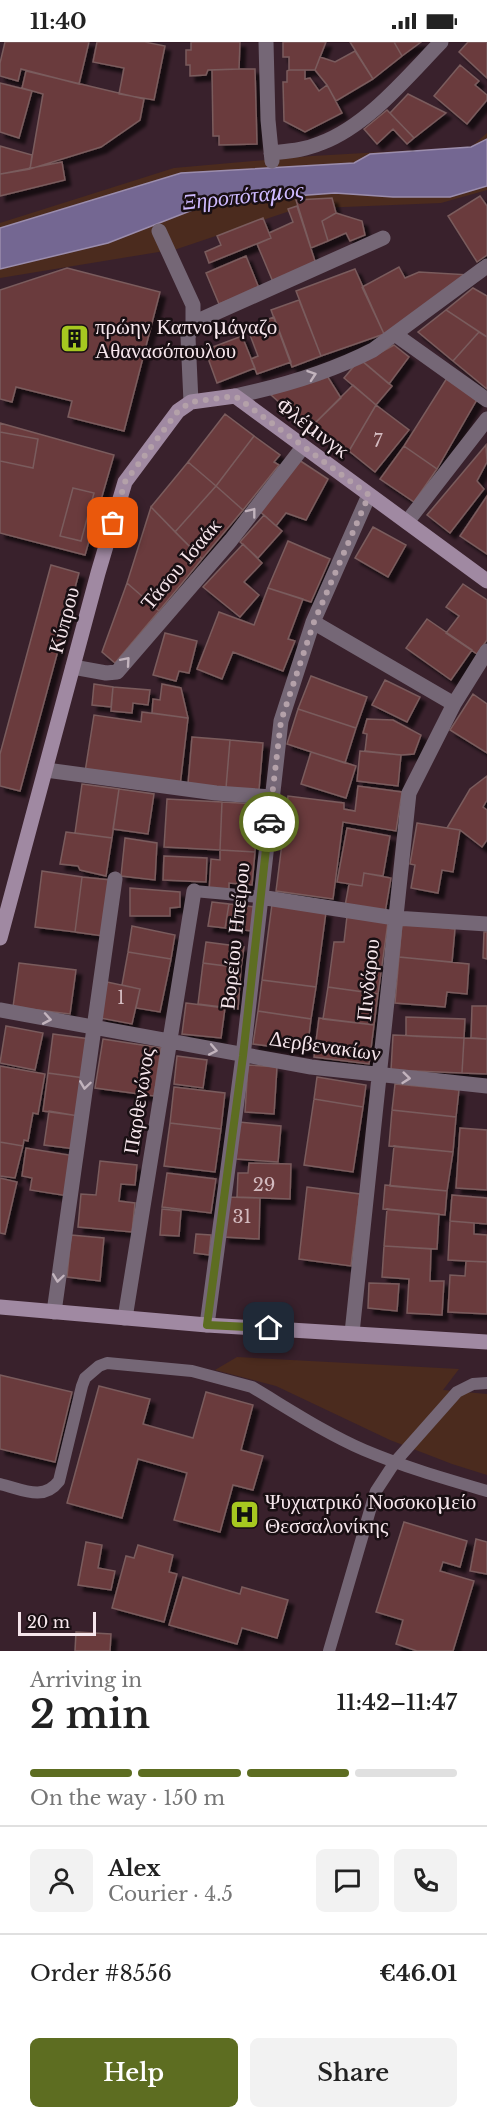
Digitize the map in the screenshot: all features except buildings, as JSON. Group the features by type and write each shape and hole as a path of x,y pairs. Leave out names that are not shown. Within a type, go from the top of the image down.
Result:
{"street":[{"path":"266,42 272,157 307,148 339,134 370,112 441,42"},
{"path":"159,231 193,305 193,323 188,337 191,402 235,396 285,384 332,368 373,350 487,266"},
{"path":"193,323 383,238"},
{"path":"396,335 487,400"},
{"name":"Φλέμινγκ","path":"235,396 487,581"},
{"name":"Κύπρου","path":"0,938 100,565 125,482 178,411 191,402"},
{"path":"407,522 487,419"},
{"name":"Τάσου Ισαάκ","path":"73,667 106,673 117,672 231,540 303,447"},
{"name":"Βορείου Ηπείρου","path":"207,1325 243,1056 281,721 314,622 369,495"},
{"path":"314,622 454,704"},
{"name":"Πινδάρου","path":"352,1333 409,793 454,704 487,651"},
{"path":"46,770 216,793 272,797"},
{"path":"54,1312 115,879"},
{"name":"Παρθενώνος","path":"124,1318 194,891"},
{"path":"260,897 395,918 487,924"},
{"name":"Δερβενακίων","path":"0,1010 243,1056 379,1075 487,1086"},
{"path":"0,1307 207,1325 487,1342"}],"lane":[{"path":"194,891 260,897"},
{"path":"0,1484 41,1494 52,1490 59,1481 85,1378 99,1366 107,1364 192,1371 252,1387 335,1436 395,1462 487,1491"},
{"path":"328,1651 376,1491 395,1462 457,1392 473,1384 487,1383"}],"shaded area":[{"path":"487,133 487,190 441,203 296,209 177,249 0,278 0,223 174,168 312,156 471,147"},
{"path":"237,1357 459,1369 443,1390 487,1394 487,1475 390,1440 276,1386 215,1370"}],"water":[{"name":"Ξηροπόταμος","path":"487,139 487,186 450,197 393,197 335,193 213,202 108,243 0,269 0,228 181,173 354,163 370,154 471,147"}],"way so far":[{"path":"113,523 125,482 178,411 191,402 235,396 369,495 314,622 281,721 269,822"}],"place":[{"name":"πρώην Καπνομάγαζο Αθανασόπουλου","path":"74,339"},
{"name":"Ψυχιατρικό Νοσοκομείο Θεσσαλονίκης","path":"244,1514"}],"route":[{"path":"269,822 243,1056 207,1325 269,1328"}]}
